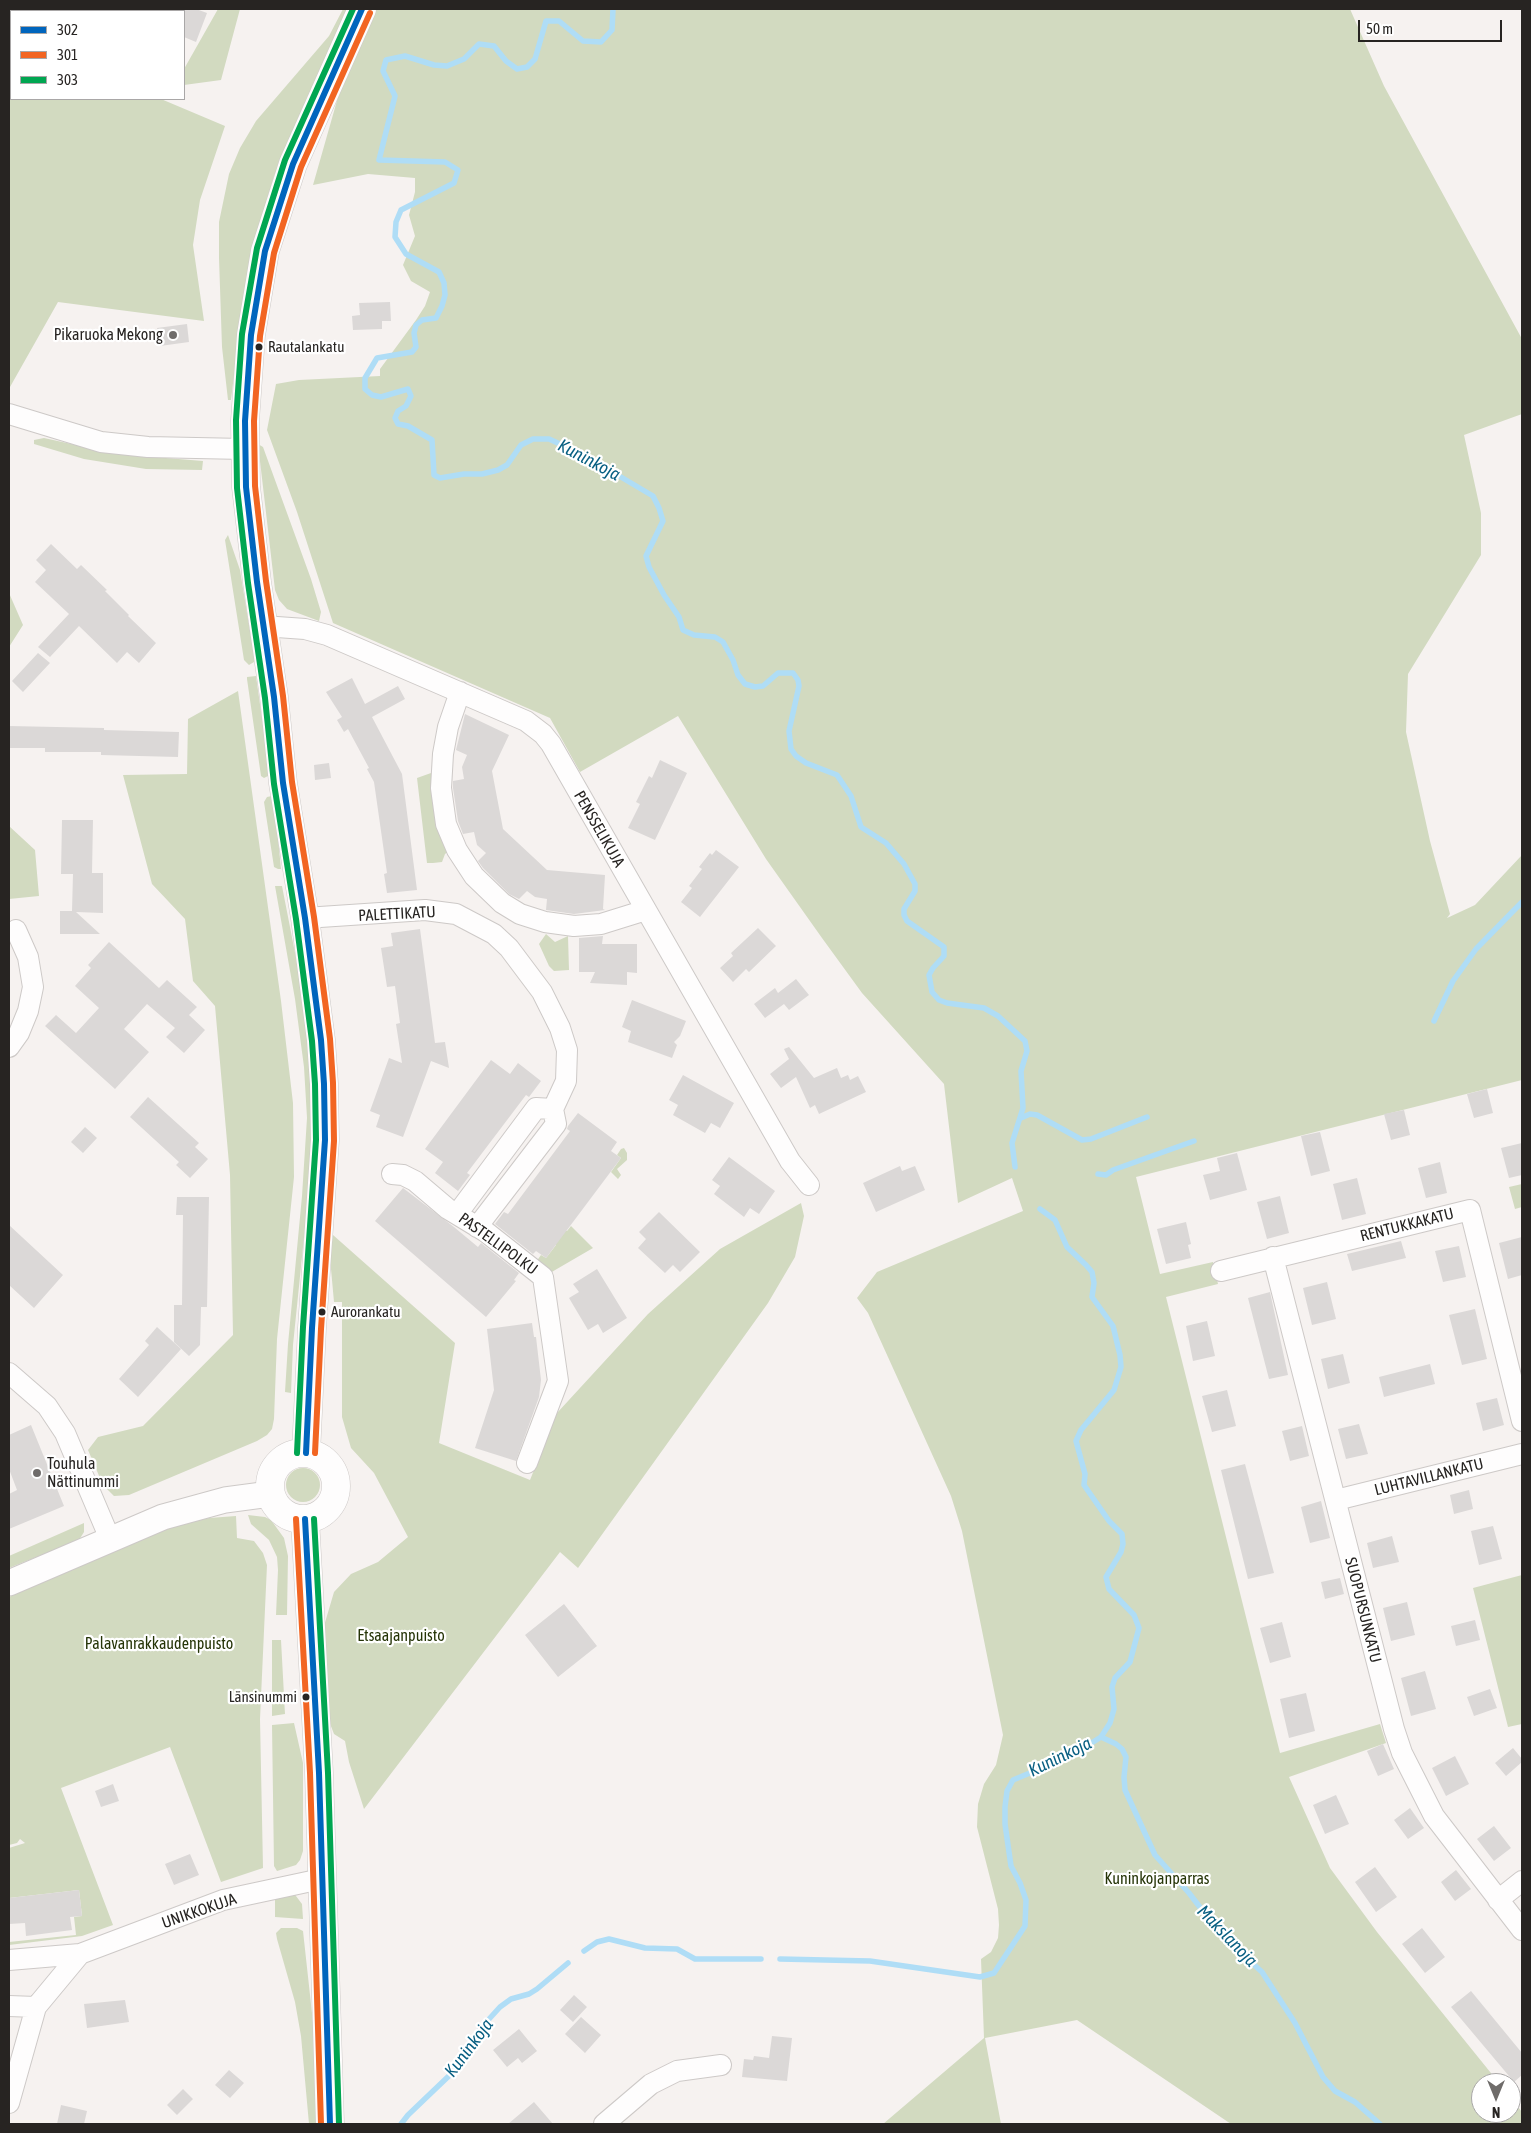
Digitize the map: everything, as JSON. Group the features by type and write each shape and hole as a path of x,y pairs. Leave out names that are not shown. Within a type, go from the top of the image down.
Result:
{"main road":[{"path":"306,1453 312,1328 325,1140 321,1040 305,918 283,783 274,697 263,626 246,487 244,449 250,334 265,251 293,164 362,9"},
{"path":"297,1453 306,1453 315,1455 329,1466 336,1482 336,1492 328,1508 313,1518 305,1519 286,1515 274,1502 270,1494 271,1476 280,1461 297,1453"},
{"path":"305,1519 319,1772 330,2124"}],"street":[{"path":"9,414 101,442 148,447 244,449"},
{"name":"PENSSELIKUJA","path":"263,626 305,629 327,635 526,721 543,734 551,744 790,1160 808,1185"},
{"path":"460,692 448,728 441,771 446,824 457,850 474,876 502,903 520,914 545,922 574,926 612,922 646,910"},
{"path":"485,928 502,903"},
{"name":"PALETTIKATU","path":"305,918 439,910 456,914 485,928 509,948 529,973 560,1028 567,1050 566,1081 553,1108 556,1124 477,1227"},
{"path":"9,1047 19,1033 28,1011 33,987 28,956 16,930"},
{"path":"457,1214 536,1108 553,1108"},
{"name":"PASTELLIPOLKU","path":"392,1174 403,1175 415,1181 543,1277 558,1381 527,1463"},
{"name":"RENTUKKAKATU","path":"1221,1271 1470,1210 1522,1421"},
{"name":"SUOPURSUNKATU","path":"1273,1257 1394,1729 1402,1753 1434,1816 1522,1930"},
{"path":"9,1373 47,1406 65,1434 110,1539"},
{"name":"LUHTAVILLANKATU","path":"1336,1500 1522,1454"},
{"path":"9,1583 163,1517 190,1508 225,1500 270,1494"},
{"name":"UNIKKOKUJA","path":"9,1960 80,1954 223,1900 321,1879"},
{"path":"1498,1900 1522,1881"},
{"name":"UNIKKOKUJA","path":"36,2007 80,1954"},
{"path":"39,1956 53,1964 56,1970 57,1982"},
{"path":"9,2006 36,2007 9,2103"},
{"path":"604,2124 651,2084 677,2071 721,2065"}],"green space":[{"path":"218,9 240,9 221,80 185,85 185,67"},
{"path":"343,9 348,9 298,118 274,176 253,247 244,293 231,400 228,400 222,347 219,222 229,174 240,148 256,121 329,36"},
{"name":"Kuninkojanparras","path":"376,9 1350,9 1384,86 1522,339 1522,414 1464,435 1481,513 1481,555 1408,674 1406,732 1430,841 1450,914 1447,918 1475,905 1522,855 1522,1080 1136,1177 1160,1274 1213,1262 1218,1284 1166,1297 1280,1753 1380,1724 1386,1743 1289,1777 1330,1868 1377,1932 1491,2073 1471,2073 1471,2123 1521,2123 1521,2111 1522,2124 1231,2124 1077,2020 985,2038 1001,2124 883,2124 984,2038 981,1959 991,1952 998,1938 999,1925 998,1909 977,1827 978,1804 984,1784 996,1765 1003,1735 962,1531 951,1496 868,1313 857,1298 877,1272 1023,1211 1012,1178 958,1203 944,1084 862,993 822,938 766,859 678,716 580,772 550,718 333,623 297,512 267,430 276,384 299,380 380,376 380,369 416,320 425,306 430,292 411,281 403,265 415,236 409,215 415,192 415,178 368,174 313,185 342,83"},
{"path":"9,18 10,100 163,100 225,126 200,200 193,245 204,321 58,302 10,387"},
{"path":"44,438 117,454 203,461 202,470 146,469 84,459 34,444 34,440"},
{"path":"258,444 263,447 311,579 321,612 319,621 287,609 279,600 275,590"},
{"path":"228,535 240,570 254,656 254,662 249,665 244,660 225,540"},
{"path":"9,593 23,625 9,647"},
{"path":"256,676 270,775 264,778 261,776 247,679 247,677"},
{"path":"238,691 281,1001 293,1103 294,1177 277,1339 274,1419 272,1429 267,1435 257,1441 129,1495 114,1496 103,1485 88,1450 98,1437 143,1426 233,1335 230,1175 215,1006 193,981 185,919 152,884 123,775 187,774 188,719"},
{"path":"431,773 434,775 449,851 445,854 442,862 427,863 417,778"},
{"path":"272,796 274,798 281,869 274,867 264,802 267,797"},
{"path":"9,826 35,850 39,896 9,899"},
{"path":"275,886 282,886 304,999 314,1118 293,1345 291,1393 285,1392 307,1118 304,1067 295,999"},
{"path":"546,934 555,942 568,936 569,970 554,971 549,966 539,944"},
{"path":"624,1148 627,1153 627,1160 617,1169 621,1175 618,1179 611,1172 621,1158 617,1155"},
{"path":"1522,1184 1522,1207 1515,1209 1509,1187"},
{"name":"Etsaajanpuisto","path":"801,1203 804,1216 795,1257 768,1303 578,1568 560,1552 364,1809 349,1762 345,1741 334,1734 327,1716 324,1626 334,1592 351,1574 378,1562 408,1537 374,1473 351,1448 342,1417 342,1302 334,1302 330,1258 333,1235 455,1343 439,1443 530,1480 557,1413 648,1314 720,1249"},
{"path":"571,1226 593,1248 550,1273 536,1262 541,1255 546,1258 556,1245 552,1241 562,1228 567,1231"},
{"path":"303,1468 315,1473 320,1485 315,1497 303,1502 291,1497 286,1485 291,1473"},
{"path":"248,1515 265,1517 271,1520 284,1538 288,1556 287,1615 276,1615 277,1557 269,1540 251,1524"},
{"name":"Palavanrakkaudenpuisto","path":"236,1516 237,1538 254,1541 263,1553 267,1565 260,1719 263,1868 221,1882 170,1747 61,1788 113,1925 82,1936 9,1945 9,1942 76,1935 74,1917 82,1916 79,1890 9,1898 9,1848 25,1843 20,1839 17,1843 9,1845 9,1597 163,1529 196,1519"},
{"path":"84,1523 84,1532 79,1540 9,1568 9,1556"},
{"path":"1522,1575 1522,1724 1508,1727 1473,1588"},
{"path":"272,1640 281,1640 285,1714 272,1716"},
{"path":"294,1723 303,1763 303,1851 296,1865 277,1871 274,1866 272,1725"},
{"path":"293,1892 302,1904 303,1919 275,1917 275,1895"},
{"path":"281,1928 297,1928 303,1931 318,2068 321,2124 309,2124 301,2036 295,2002 276,1933"}],"building":[{"path":"196,9 207,13 196,42 185,37 184,10"},
{"path":"390,302 391,321 382,321 382,329 353,330 352,316 360,315 359,303"},
{"name":"Pikaruoka Mekong","path":"187,324 189,342 160,346 157,328"},
{"path":"51,544 77,569 81,565 156,643 139,663 127,652 117,663 79,626 50,657 38,647 69,614 35,582 46,570 36,560"},
{"path":"38,653 50,663 23,692 12,681"},
{"path":"352,678 365,704 398,686 405,699 372,717 402,774 417,890 387,893 384,874 387,873 374,782 367,769 369,768 348,729 344,732 337,720 342,717 326,692"},
{"path":"465,714 509,735 492,771 503,829 547,870 605,875 603,909 605,910 574,914 546,910 547,899 535,897 527,891 519,899 509,894 478,861 486,853 477,845 474,832 463,834 458,821 453,788 453,781 464,779 462,767 467,755 456,750"},
{"path":"9,726 179,732 178,757 101,755 101,752 45,752 45,748 9,748"},
{"path":"660,760 687,773 655,840 628,828 640,804 636,802 649,776 652,778"},
{"path":"329,763 331,778 315,780 314,765"},
{"path":"62,820 93,820 92,873 103,873 103,913 76,912 100,934 60,934 60,911 72,911 73,874 61,874"},
{"path":"716,850 739,867 700,917 681,902 692,888 689,886 702,869 699,867 710,853 712,855"},
{"path":"758,928 776,946 749,972 746,969 733,982 720,968 733,956 731,953"},
{"path":"420,929 435,1043 445,1042 449,1068 431,1061 403,1137 376,1127 380,1115 370,1111 389,1058 402,1063 396,1024 400,1023 395,986 387,987 381,948 393,946 391,933"},
{"path":"603,936 602,944 637,944 637,973 627,972 627,985 590,983 595,972 579,972 579,938"},
{"path":"109,942 159,988 167,980 197,1007 189,1015 205,1030 184,1053 166,1037 175,1028 147,1004 124,1029 149,1052 115,1089 45,1026 56,1015 76,1033 99,1008 75,986 91,968 88,965"},
{"path":"796,979 809,995 789,1010 784,1004 765,1018 754,1004 775,988 778,993"},
{"path":"632,1000 686,1021 680,1036 674,1042 677,1045 672,1058 628,1042 631,1031 622,1027"},
{"path":"789,1047 814,1078 837,1068 841,1078 848,1075 850,1080 858,1076 866,1092 819,1114 815,1105 810,1108 796,1077 781,1088 770,1074 789,1059 784,1049"},
{"path":"491,1060 510,1074 518,1063 541,1081 529,1097 526,1095 467,1173 470,1175 458,1191 435,1173 443,1162 425,1149"},
{"path":"683,1075 734,1103 720,1128 711,1123 705,1133 673,1115 678,1105 669,1100"},
{"path":"1487,1089 1493,1113 1474,1118 1467,1094"},
{"path":"148,1097 199,1143 195,1147 208,1159 190,1178 176,1165 179,1162 130,1117"},
{"path":"1404,1110 1410,1135 1391,1140 1384,1114"},
{"path":"578,1113 617,1142 611,1151 621,1158 546,1258 536,1251 533,1254 495,1224 504,1212 508,1214 570,1131 567,1129 568,1126"},
{"path":"85,1127 97,1138 83,1153 71,1142"},
{"path":"1320,1132 1330,1171 1311,1176 1301,1136"},
{"path":"1522,1143 1522,1175 1509,1178 1501,1148"},
{"path":"1237,1153 1247,1190 1210,1200 1203,1175 1220,1171 1217,1158"},
{"path":"729,1157 775,1191 759,1214 750,1208 744,1217 714,1194 720,1186 712,1180"},
{"path":"1440,1162 1447,1193 1426,1198 1418,1168"},
{"path":"900,1166 902,1171 915,1166 925,1190 876,1212 863,1183"},
{"path":"1357,1178 1366,1214 1342,1220 1333,1184"},
{"path":"403,1188 478,1247 481,1243 519,1273 514,1280 516,1281 486,1317 375,1221"},
{"path":"1280,1196 1289,1233 1267,1239 1257,1202"},
{"path":"177,1197 209,1197 207,1307 201,1307 200,1345 189,1356 174,1342 174,1305 182,1305 183,1215 176,1215"},
{"path":"659,1212 700,1252 680,1272 673,1265 665,1273 638,1248 646,1239 639,1232"},
{"path":"1186,1222 1191,1244 1188,1245 1191,1258 1166,1264 1157,1229"},
{"path":"9,1225 63,1275 34,1308 9,1285"},
{"path":"1522,1237 1522,1275 1508,1279 1499,1243"},
{"path":"1401,1241 1406,1258 1352,1271 1347,1254"},
{"path":"1459,1246 1466,1277 1443,1282 1435,1251"},
{"path":"597,1269 627,1318 603,1333 598,1324 588,1330 569,1298 579,1292 573,1284"},
{"path":"1327,1282 1336,1319 1312,1325 1303,1288"},
{"path":"1270,1292 1288,1375 1269,1379 1248,1298"},
{"path":"1475,1309 1487,1359 1462,1365 1449,1315"},
{"path":"1207,1321 1215,1356 1193,1361 1186,1326"},
{"path":"532,1323 534,1337 536,1337 541,1380 539,1397 516,1461 475,1448 494,1390 487,1329"},
{"path":"157,1327 181,1349 138,1397 119,1379 149,1345 145,1341"},
{"path":"1343,1354 1350,1383 1328,1389 1321,1359"},
{"path":"1430,1364 1435,1384 1384,1397 1379,1377"},
{"path":"1227,1390 1236,1426 1212,1432 1202,1396"},
{"path":"1497,1398 1504,1425 1483,1431 1476,1403"},
{"path":"1359,1424 1368,1454 1346,1459 1338,1429"},
{"name":"Touhula Nättinummi","path":"31,1425 64,1506 9,1529 9,1494 17,1490 9,1469 9,1435"},
{"path":"1302,1426 1309,1456 1290,1461 1282,1431"},
{"path":"1245,1464 1274,1573 1248,1579 1221,1470"},
{"path":"1469,1490 1473,1509 1454,1514 1450,1495"},
{"path":"1321,1501 1330,1538 1310,1543 1301,1507"},
{"path":"1493,1526 1502,1559 1479,1565 1471,1531"},
{"path":"1392,1536 1399,1562 1373,1568 1367,1543"},
{"path":"1340,1578 1344,1594 1325,1599 1321,1582"},
{"path":"1407,1602 1415,1635 1391,1641 1383,1608"},
{"path":"564,1604 597,1646 558,1677 525,1635"},
{"path":"1475,1620 1480,1640 1456,1646 1451,1626"},
{"path":"1282,1622 1291,1657 1270,1663 1260,1628"},
{"path":"1425,1671 1436,1709 1411,1716 1401,1678"},
{"path":"1490,1689 1497,1708 1474,1716 1467,1697"},
{"path":"1306,1693 1315,1731 1289,1738 1280,1699"},
{"path":"1383,1744 1394,1769 1378,1776 1367,1751"},
{"path":"1513,1748 1522,1759 1522,1762 1506,1776 1495,1763"},
{"path":"1455,1756 1469,1784 1446,1796 1432,1768"},
{"path":"113,1784 119,1801 101,1807 95,1791"},
{"path":"1336,1795 1349,1824 1325,1834 1313,1805"},
{"path":"1410,1808 1424,1828 1408,1839 1394,1820"},
{"path":"1494,1826 1511,1848 1494,1861 1477,1839"},
{"path":"190,1854 199,1875 174,1885 165,1864"},
{"path":"1375,1867 1397,1897 1376,1912 1355,1882"},
{"path":"1456,1870 1471,1889 1455,1901 1441,1882"},
{"path":"79,1890 82,1916 70,1917 72,1930 26,1936 25,1923 9,1924 9,1898"},
{"path":"1422,1928 1445,1957 1425,1973 1402,1944"},
{"path":"1471,1991 1522,2053 1522,2075 1521,2073 1506,2073 1451,2007"},
{"path":"574,1995 587,2007 573,2022 560,2010"},
{"path":"125,2000 129,2022 87,2028 84,2004"},
{"path":"581,2017 601,2035 585,2053 565,2034"},
{"path":"519,2029 537,2051 522,2063 518,2058 507,2067 493,2050"},
{"path":"772,2036 792,2038 787,2081 742,2077 744,2059 753,2060 754,2056 769,2058"},
{"path":"229,2070 244,2083 230,2098 215,2085"},
{"path":"183,2089 193,2099 177,2115 167,2105"},
{"path":"534,2102 553,2124 508,2124"},
{"path":"61,2105 87,2111 84,2124 57,2124"}],"waterway":[{"name":"Kuninkoja","path":"613,9 612,30 601,42 583,41 559,21 546,21 535,59 527,67 517,69 506,61 494,46 479,44 464,59 447,66 434,65 405,56 386,60 383,71 395,96 379,160 445,162 458,170 454,183 401,210 396,222 395,237 406,254 439,272 444,283 445,295 442,306 436,318 422,320 416,325 414,333 416,347 412,352 377,358 365,378 365,389 372,395 381,397 408,389 411,396 406,406 398,411 395,418 398,424 408,426 432,440 434,475 440,478 464,474 482,474 498,470 507,465 521,445 533,439 549,439 582,454 653,496 663,521 646,556 649,567 664,595 679,617 683,630 694,635 715,637 723,642 733,660 738,675 745,684 755,687 763,686 778,673 793,673 798,680 799,686 789,731 791,749 796,756 806,763 837,775 851,796 861,827 886,843 904,864 915,884 915,891 904,909 904,915 907,921 944,947 944,956 929,975 932,992 939,1000 947,1003 984,1008 998,1016 1025,1041 1027,1051 1021,1071 1023,1108 1012,1143 1015,1167"},
{"path":"1434,1021 1453,981 1476,949 1522,902"},
{"path":"1021,1118 1030,1114 1037,1115 1082,1140 1091,1139 1147,1117"},
{"path":"1098,1174 1106,1175 1113,1170 1194,1141"},
{"name":"Kuninkoja","path":"780,1959 870,1961 980,1977 994,1973 1025,1926 1026,1900 1011,1866 1005,1824 1007,1791 1013,1780 1071,1756 1101,1737 1110,1723 1114,1709 1112,1687 1115,1678 1130,1662 1139,1628 1134,1615 1109,1589 1106,1577 1121,1552 1123,1544 1122,1534 1109,1521 1084,1485 1085,1474 1076,1441 1081,1430 1114,1390 1121,1367 1120,1355 1113,1326 1092,1297 1094,1283 1092,1272 1067,1247 1055,1220 1040,1209"},
{"name":"Makslanoja","path":"1101,1737 1116,1744 1122,1749 1126,1757 1125,1790 1155,1855 1189,1893 1223,1937 1262,1972 1295,2023 1323,2077 1335,2091 1355,2102 1380,2124"},
{"name":"Kuninkoja","path":"584,1951 597,1942 609,1939 645,1948 677,1949 695,1959 761,1959"},
{"name":"Kuninkoja","path":"401,2124 453,2072 480,2029 500,2007 511,1999 529,1994 537,1989 568,1963"}],"transit line":[{"name":"303","path":"297,1453 303,1327 316,1140 315,1084 312,1041 296,919 274,784 265,698 248,583 237,488 236,420 242,334 257,248 285,160 353,9"},
{"name":"302","path":"306,1453 312,1328 325,1140 324,1084 321,1040 305,918 283,783 274,697 257,582 246,487 245,421 251,335 265,251 293,164 362,9"},
{"name":"301","path":"315,1453 321,1329 334,1141 333,1083 330,1039 314,917 292,782 283,696 266,581 255,486 254,421 260,336 274,253 301,167 370,13"},
{"name":"301","path":"296,1519 310,1773 321,2124"},
{"name":"302","path":"305,1519 319,1773 330,2124"},
{"name":"303","path":"314,1519 328,1773 339,2124"}],"place":[{"name":"Pikaruoka Mekong","path":"173,335"},
{"name":"Rautalankatu","path":"259,347"},
{"name":"Aurorankatu","path":"322,1312"},
{"name":"Touhula Nättinummi","path":"37,1473"},
{"name":"Länsinummi","path":"306,1697"}]}
